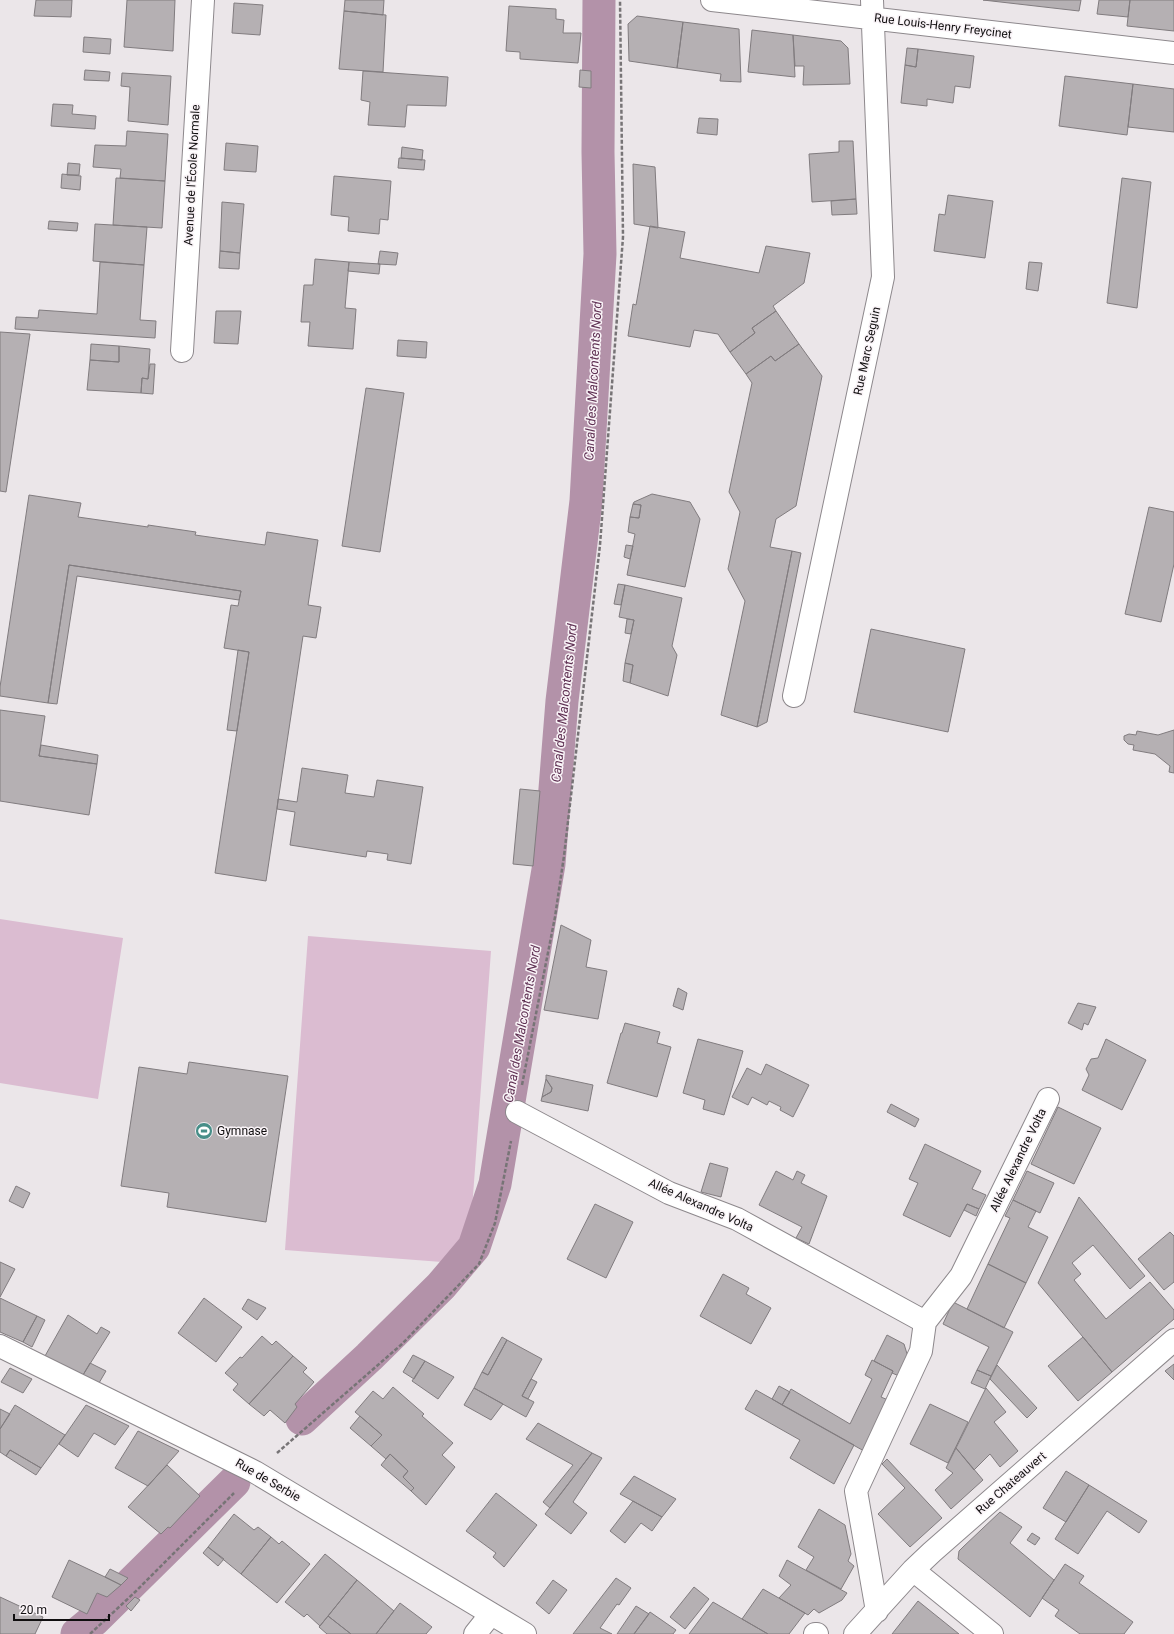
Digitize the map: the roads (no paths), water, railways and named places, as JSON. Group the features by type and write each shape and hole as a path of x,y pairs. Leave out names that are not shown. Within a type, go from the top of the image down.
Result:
{"street":[{"name":"Avenue de l'École Normale","path":"182,351 203,0"},
{"name":"Rue Louis-Henry Freycinet","path":"712,0 872,9 1174,53"},
{"name":"Rue Marc Seguin","path":"794,696 883,277 872,9"},
{"name":"Allée Alexandre Volta","path":"517,1112 669,1193 737,1219 925,1322 961,1276 1048,1098"},
{"path":"877,1611 856,1491 921,1351 925,1322"},
{"name":"Rue Chateauvert","path":"855,1634 913,1570 932,1552 1174,1340"},
{"name":"Rue de Serbie","path":"0,1346 248,1468 524,1634"},
{"path":"913,1570 992,1634"},
{"path":"475,1634 491,1614"}],"waterway":[{"name":"Canal des Malcontents Nord","path":"302,1419 369,1357 441,1286 474,1247 495,1184 549,864 562,701 586,501 600,254 598,152 599,0"},
{"name":"Canal des Malcontents Nord","path":"77,1634 94,1620 234,1482"}],"place":[{"name":"Gymnase","path":"204,1131"}]}
